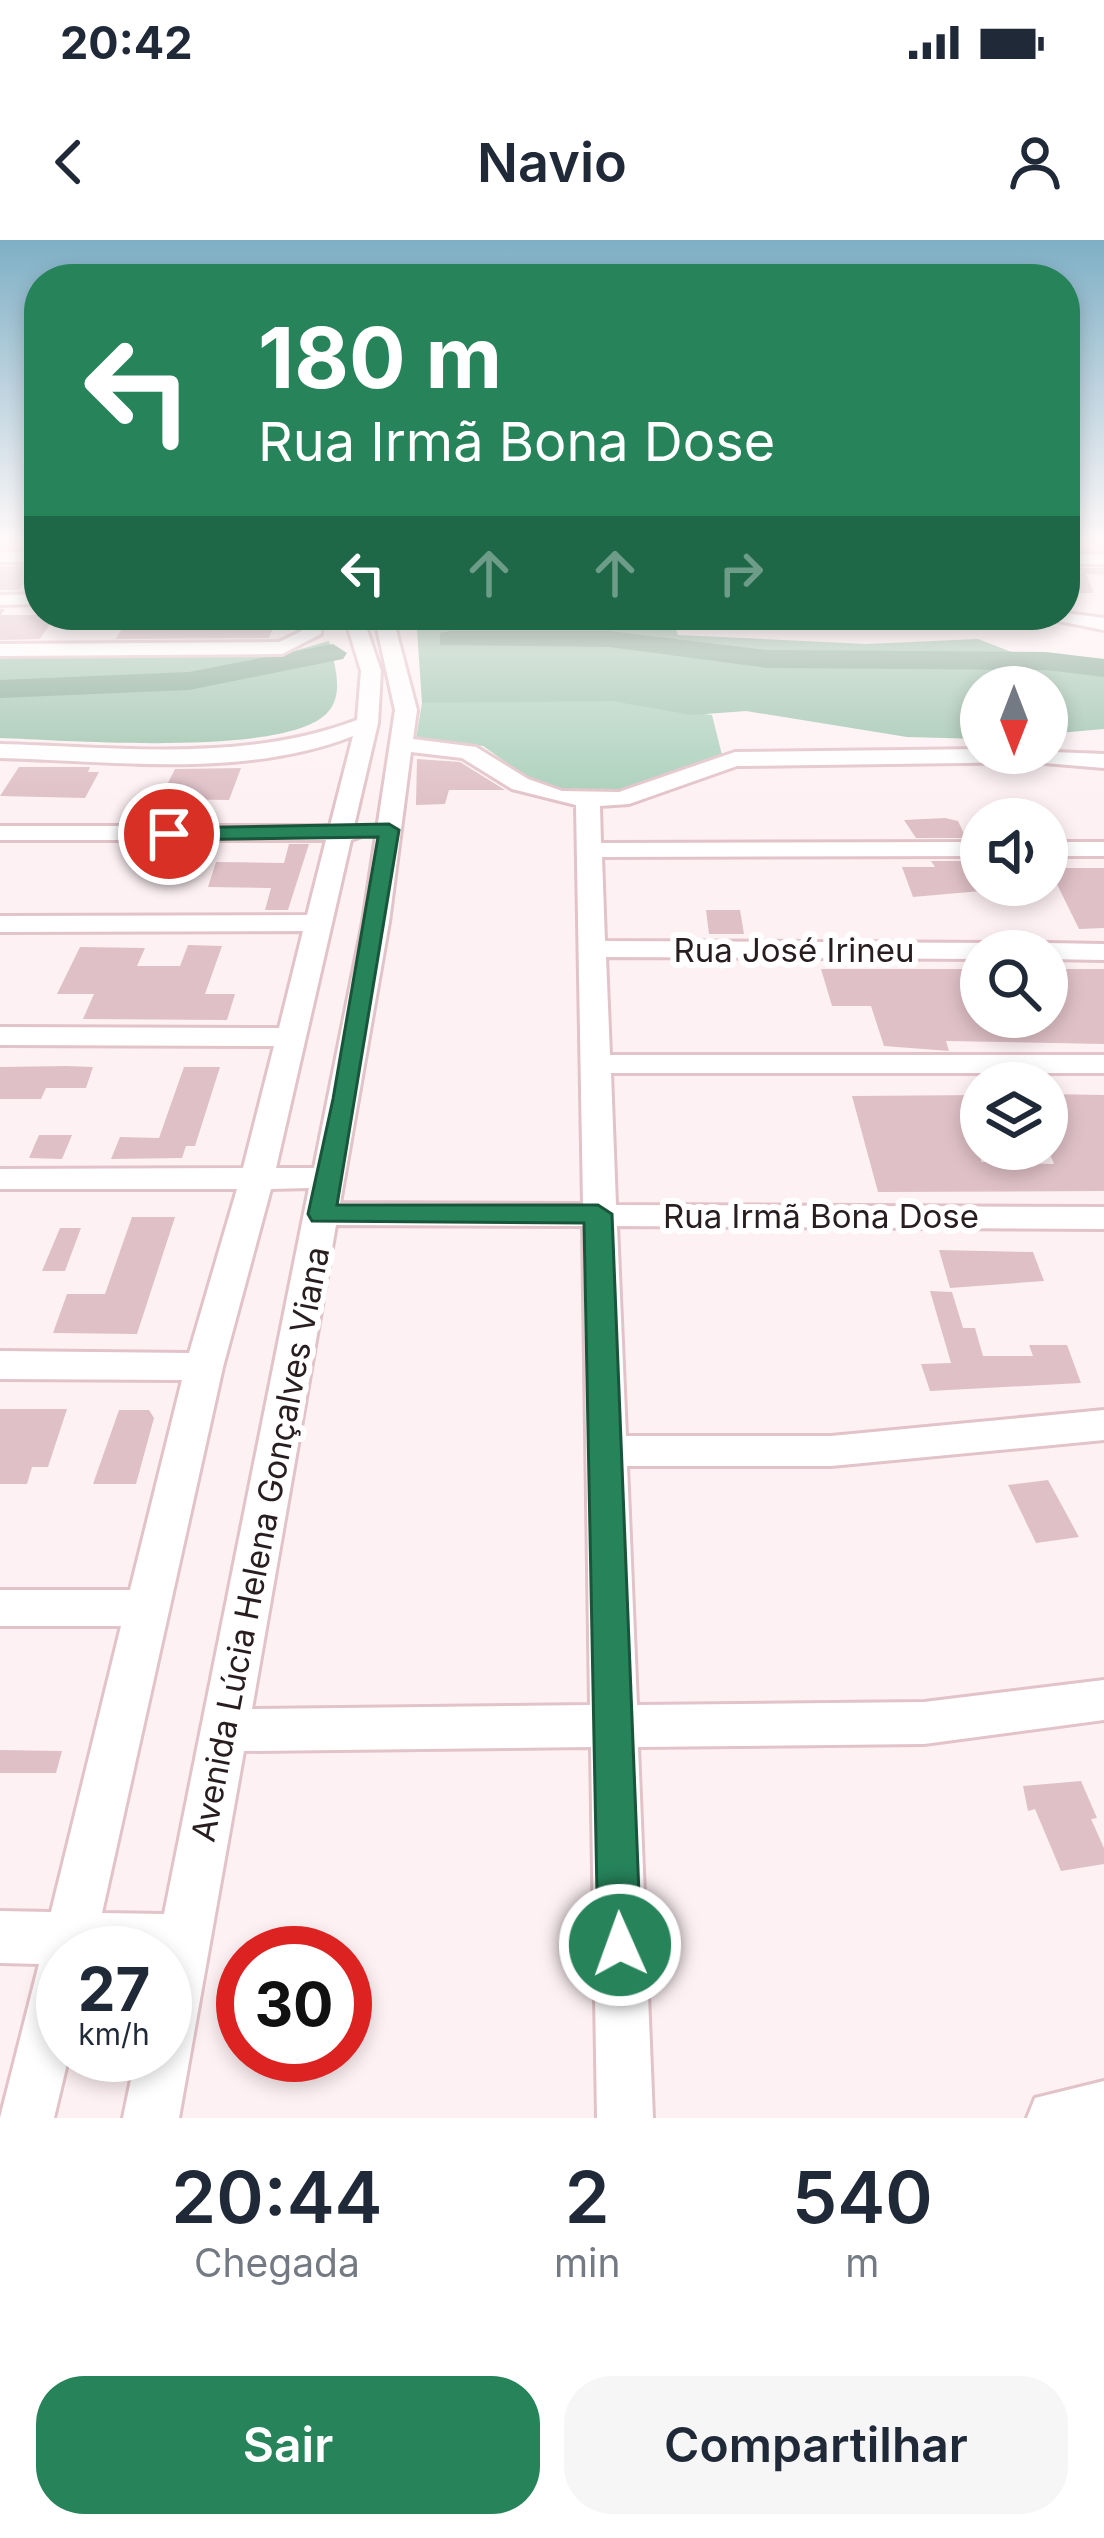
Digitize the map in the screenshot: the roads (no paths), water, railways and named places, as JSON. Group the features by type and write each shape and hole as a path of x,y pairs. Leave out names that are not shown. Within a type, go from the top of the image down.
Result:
{"street":[{"path":"0,650 282,648 304,630"},
{"name":"Avenida Lúcia Helena Gonçalves Viana","path":"189,1926 325,1196 406,710 361,630"},
{"name":"Avenida Lúcia Helena Gonçalves Viana","path":"74,1926 204,1367 257,1178 321,923 338,834 383,669 385,630"},
{"path":"0,751 245,751 336,739 367,723"},
{"path":"401,744 467,752 520,784 560,799 621,799 735,759 1033,755 1104,761"},
{"path":"588,799 625,2118"},
{"path":"0,833 338,834 389,830"},
{"path":"587,850 960,849"},
{"path":"1068,849 1104,849"},
{"path":"0,924 321,923"},
{"name":"Rua José Irineu","path":"590,949 960,951"},
{"path":"1068,951 1104,952"},
{"path":"0,1036 292,1037"},
{"path":"593,1064 1104,1064"},
{"name":"Rua Irmã Bona Dose","path":"0,1179 257,1178 325,1196 598,1214 1104,1218"},
{"path":"0,1365 204,1367"},
{"path":"605,1450 832,1450 1104,1425"},
{"path":"0,1608 148,1608"},
{"path":"226,1730 924,1723 1104,1700"},
{"path":"0,1937 36,1946"},
{"name":"Avenida Lúcia Helena Gonçalves Viana","path":"26,2118 36,2078"},
{"name":"Avenida Lúcia Helena Gonçalves Viana","path":"152,2118 159,2082"},
{"path":"1055,2118 1104,2109"}],"waterway":[{"path":"450,639 609,639 767,659 1046,661 1104,668"},
{"path":"0,689 189,681 333,653"}]}
